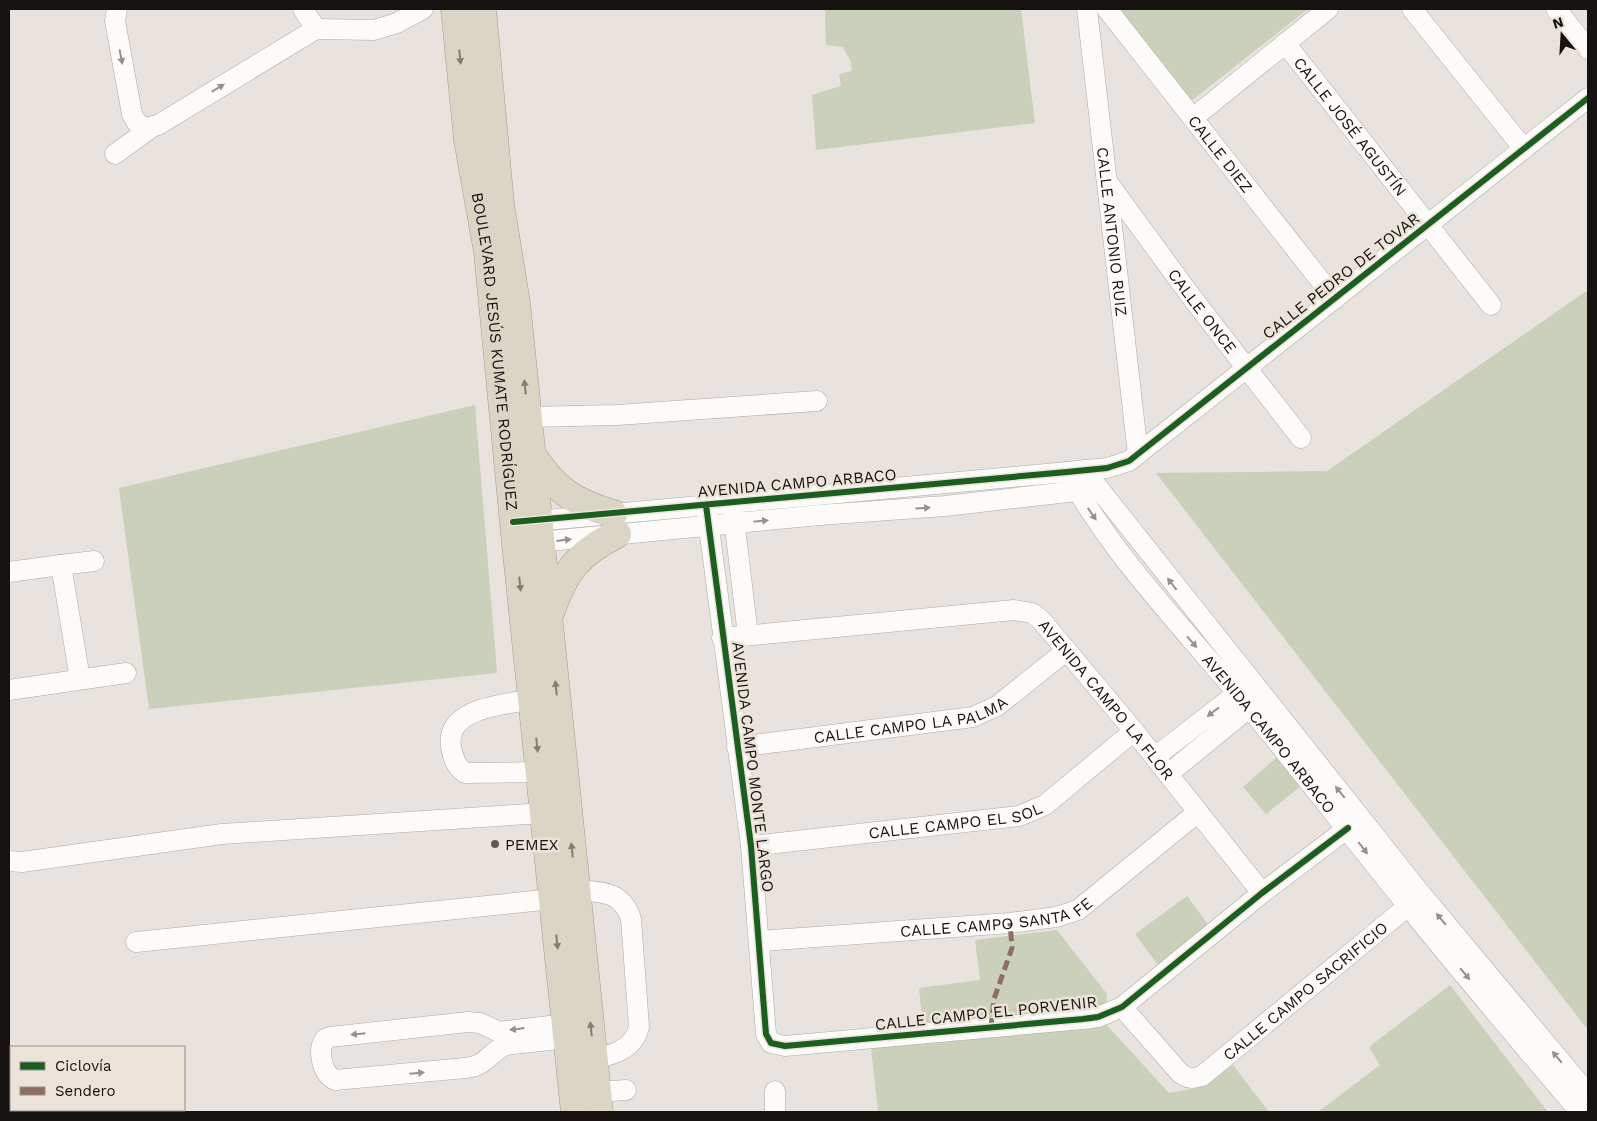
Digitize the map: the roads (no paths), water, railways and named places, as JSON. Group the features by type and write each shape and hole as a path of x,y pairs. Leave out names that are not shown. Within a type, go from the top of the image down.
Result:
{"highway":[{"name":"BOULEVARD JESÚS KUMATE RODRÍGUEZ","path":"455,9 481,139 500,204 516,303 532,454 527,533 532,700 544,812 565,894 574,1046"},
{"name":"BOULEVARD JESÚS KUMATE RODRÍGUEZ","path":"482,9 481,139 488,252 527,533 548,617 574,1046 586,1103"},
{"path":"532,454 547,477 560,490 615,524 596,545 577,560 560,584 548,617"}],"street":[{"path":"117,9 115,21 132,114 140,126 150,128"},
{"path":"303,9 316,29"},
{"path":"115,154 150,128 316,29 374,30 397,23 423,9"},
{"name":"CALLE ANTONIO RUIZ","path":"1087,9 1138,454"},
{"name":"CALLE DIEZ","path":"1107,9 1335,299"},
{"path":"1193,118 1328,9"},
{"path":"1412,9 1524,149"},
{"path":"1556,9 1588,49"},
{"name":"CALLE JOSÉ AGUSTÍN","path":"1285,43 1491,305"},
{"name":"CALLE PEDRO DE TOVAR","path":"1080,479 1107,468 1129,462 1588,98"},
{"name":"CALLE ONCE","path":"1107,181 1301,438"},
{"path":"528,417 617,415 817,401"},
{"name":"AVENIDA CAMPO ARBACO","path":"527,533 615,524 706,505 732,502 1080,479"},
{"name":"AVENIDA CAMPO ARBACO","path":"615,524 709,525 945,506 1080,479"},
{"name":"AVENIDA CAMPO ARBACO","path":"1080,479 1133,569 1250,695 1421,894 1588,1094"},
{"path":"732,502 748,635"},
{"name":"AVENIDA CAMPO MONTE LARGO","path":"706,505 722,638 751,846 766,1034"},
{"path":"9,572 94,561"},
{"path":"61,565 80,679"},
{"name":"AVENIDA CAMPO LA FLOR","path":"722,638 902,619 1021,610 1032,613 1041,620 1134,731 1262,893"},
{"name":"CALLE CAMPO LA PALMA","path":"737,747 973,717 997,706 1066,651"},
{"path":"9,690 126,673"},
{"path":"1155,757 1250,695"},
{"path":"1168,774 1250,695"},
{"name":"AVENIDA CAMPO ARBACO","path":"1250,695 1408,906 1580,1112"},
{"path":"532,700 466,716 455,726 451,734 451,747 455,764 465,773 540,772"},
{"name":"CALLE CAMPO EL SOL","path":"751,846 1019,816 1044,805 1134,731"},
{"path":"9,861 22,862 222,834 544,812"},
{"name":"CALLE CAMPO SANTA FE","path":"760,941 1010,923 1067,914 1078,910 1198,812"},
{"name":"CALLE CAMPO EL PORVENIR","path":"766,1034 771,1043 784,1046 1098,1017 1122,1007 1262,893 1348,828"},
{"path":"136,942 565,894 598,892 617,897 624,902 631,919 639,1027 633,1042 626,1048 506,1045 487,1061 475,1067 342,1080 331,1078 325,1071 322,1045 326,1038 330,1037 468,1022 480,1023 499,1032 574,1046"},
{"name":"CALLE CAMPO SACRIFICIO","path":"1122,1007 1180,1073 1187,1078 1195,1079 1202,1076 1408,906"},
{"path":"488,1028 492,1055"},
{"path":"586,1103 626,1090"},
{"path":"775,1091 775,1112"}],"place":[{"name":"PEMEX","path":"495,844"}]}
